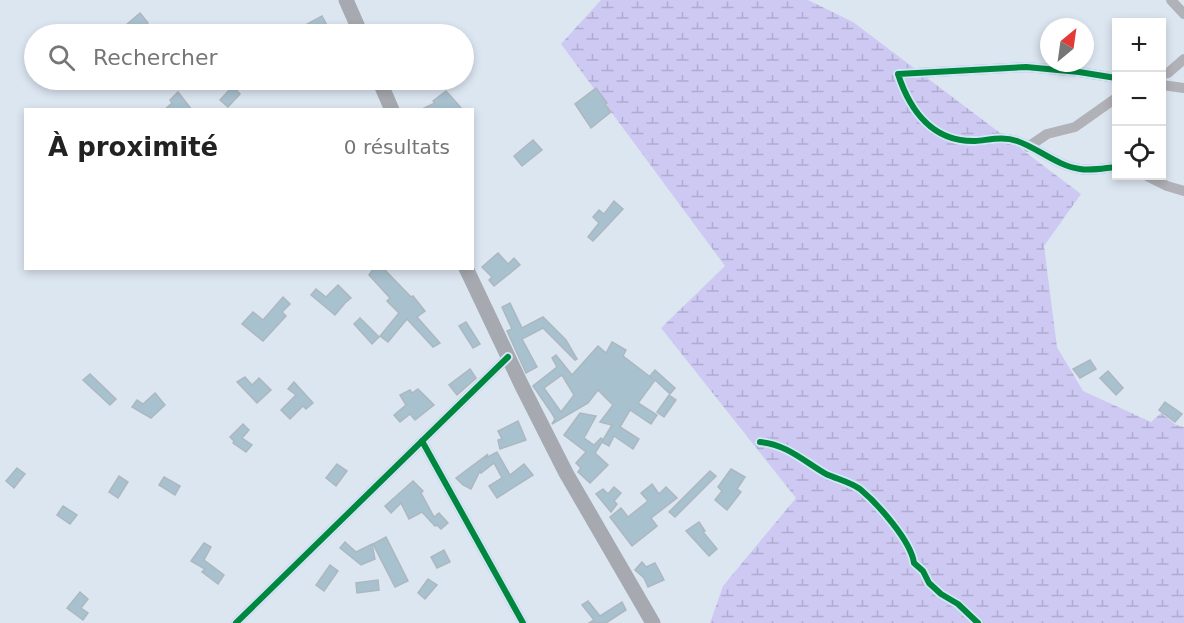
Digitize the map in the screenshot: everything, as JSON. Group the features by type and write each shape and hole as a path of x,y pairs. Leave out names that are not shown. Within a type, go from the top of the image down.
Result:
{"main road":[{"path":"346,0 357,24"},
{"path":"383,90 391,108"},
{"path":"467,270 566,473 653,623"}],"street":[{"path":"1171,0 1184,14"},
{"path":"1166,73 1184,59"},
{"path":"1112,77 1026,67 898,74 905,94 920,118 936,130 959,140 976,141 999,138 1016,141 1079,170 1112,166"},
{"path":"1166,86 1184,88"},
{"path":"1028,147 1047,134 1075,127 1112,101"},
{"path":"1155,180 1184,191"},
{"path":"236,623 508,357"},
{"path":"422,441 523,623"},
{"path":"760,442 782,447 830,476 861,490 896,529 913,553 914,563 923,571 929,583 941,594 958,604 978,623"}],"green space":[{"path":"601,0 808,0 853,22 1081,194 1044,246 1057,347 1083,391 1151,422 1161,413 1176,425 1184,427 1184,623 710,623 723,586 796,498 661,328 725,266 561,44"}],"building":[{"path":"140,13 148,23 147,24 127,24"},
{"path":"322,16 326,24 307,24"},
{"path":"596,88 611,112 591,128 575,104"},
{"path":"229,90 236,90 240,94 228,107 220,100"},
{"path":"446,91 461,108 424,108 435,103 433,101"},
{"path":"178,92 190,108 166,108 172,103 170,100"},
{"path":"533,140 542,150 522,166 514,156"},
{"path":"614,201 623,209 593,241 588,237 599,223 593,217 599,210 604,214"},
{"path":"498,253 508,264 514,258 520,265 494,286 489,280 492,277 482,267"},
{"path":"373,270 385,270 411,297 413,296 425,311 417,317 440,343 433,347 407,319 388,342 380,336 399,313 387,301 390,298 369,275"},
{"path":"338,285 351,298 335,315 311,295 316,289 326,297"},
{"path":"283,297 290,304 282,312 286,316 263,341 242,324 253,312 263,320"},
{"path":"510,303 522,328 543,317 566,340 577,359 575,360 543,328 522,339 537,367 526,373 507,331 512,329 502,307"},
{"path":"360,318 379,337 372,344 354,324"},
{"path":"466,322 480,344 473,348 459,326"},
{"path":"612,342 626,350 623,356 653,379 650,376 655,370 675,388 670,394 655,380 638,403 657,415 651,424 630,410 620,427 639,439 633,449 614,436 609,446 602,442 595,453 608,465 590,483 578,472 581,468 576,463 586,452 564,435 580,413 596,416 584,438 594,445 601,438 603,440 612,425 600,422 613,405 598,390 588,403 552,424 555,419 533,386 557,367 552,358 556,355 572,375 598,346 606,353","holes":["562,375 574,395 561,412 544,388"]},
{"path":"1090,360 1096,369 1080,378 1073,369"},
{"path":"470,369 476,378 457,395 449,385"},
{"path":"1108,371 1123,388 1116,395 1100,378"},
{"path":"90,374 116,399 110,405 83,380"},
{"path":"245,377 252,385 259,378 271,390 257,403 237,382"},
{"path":"294,382 313,403 306,409 303,406 290,419 281,410 296,395 288,389"},
{"path":"418,389 434,405 415,420 410,414 400,422 394,415 406,405 400,395 410,390 412,393"},
{"path":"155,393 165,405 151,418 132,407 137,400 143,404"},
{"path":"669,395 676,400 664,417 657,412"},
{"path":"1165,402 1182,414 1175,422 1159,410"},
{"path":"518,421 526,440 500,449 498,440 502,439 498,431"},
{"path":"243,424 249,430 242,438 252,445 246,452 233,443 230,437"},
{"path":"497,452 510,475 524,464 533,475 497,498 489,486 502,478 494,463 481,473 480,471 471,489 456,478 488,454 486,458"},
{"path":"337,464 347,471 336,486 326,478"},
{"path":"17,468 25,474 14,488 6,481"},
{"path":"731,469 745,477 737,489 741,492 727,510 715,500 722,491 718,487"},
{"path":"710,471 716,476 675,517 669,512"},
{"path":"119,476 128,482 118,498 109,492"},
{"path":"164,477 180,486 175,495 159,485"},
{"path":"413,481 423,491 421,493 434,517 439,513 448,523 441,529 422,512 409,519 401,503 391,513 385,506"},
{"path":"652,484 659,494 666,487 677,498 651,518 657,526 632,546 610,517 621,508 628,517 648,501 641,493"},
{"path":"614,487 621,493 614,501 617,504 611,512 596,494 603,489 608,494"},
{"path":"63,506 77,515 70,524 57,515"},
{"path":"699,522 705,531 703,532 717,549 709,556 686,531"},
{"path":"386,537 408,581 395,587 373,544"},
{"path":"345,542 356,552 372,544 375,559 361,565 340,548"},
{"path":"204,543 211,547 204,560 224,575 218,584 202,572 205,569 191,561"},
{"path":"444,550 450,562 437,568 431,557"},
{"path":"642,562 646,567 655,563 664,580 648,587 644,578 635,570"},
{"path":"330,565 338,571 324,591 316,585"},
{"path":"428,579 437,585 425,599 418,593"},
{"path":"378,580 379,590 357,593 356,583"},
{"path":"80,592 88,599 81,608 88,613 83,620 67,608"},
{"path":"588,601 600,616 622,602 626,610 606,623 589,623 594,620 582,605"}],"cycle path":[{"path":"1112,77 1026,67 898,74 917,112 925,122 947,136 975,141 1012,140 1072,167 1094,170 1112,168"},
{"path":"236,623 508,357"},
{"path":"422,441 523,623"},
{"path":"760,442 787,450 826,474 860,489 876,504 900,534 912,554 914,563 923,571 929,583 941,594 958,604 978,623"}]}
